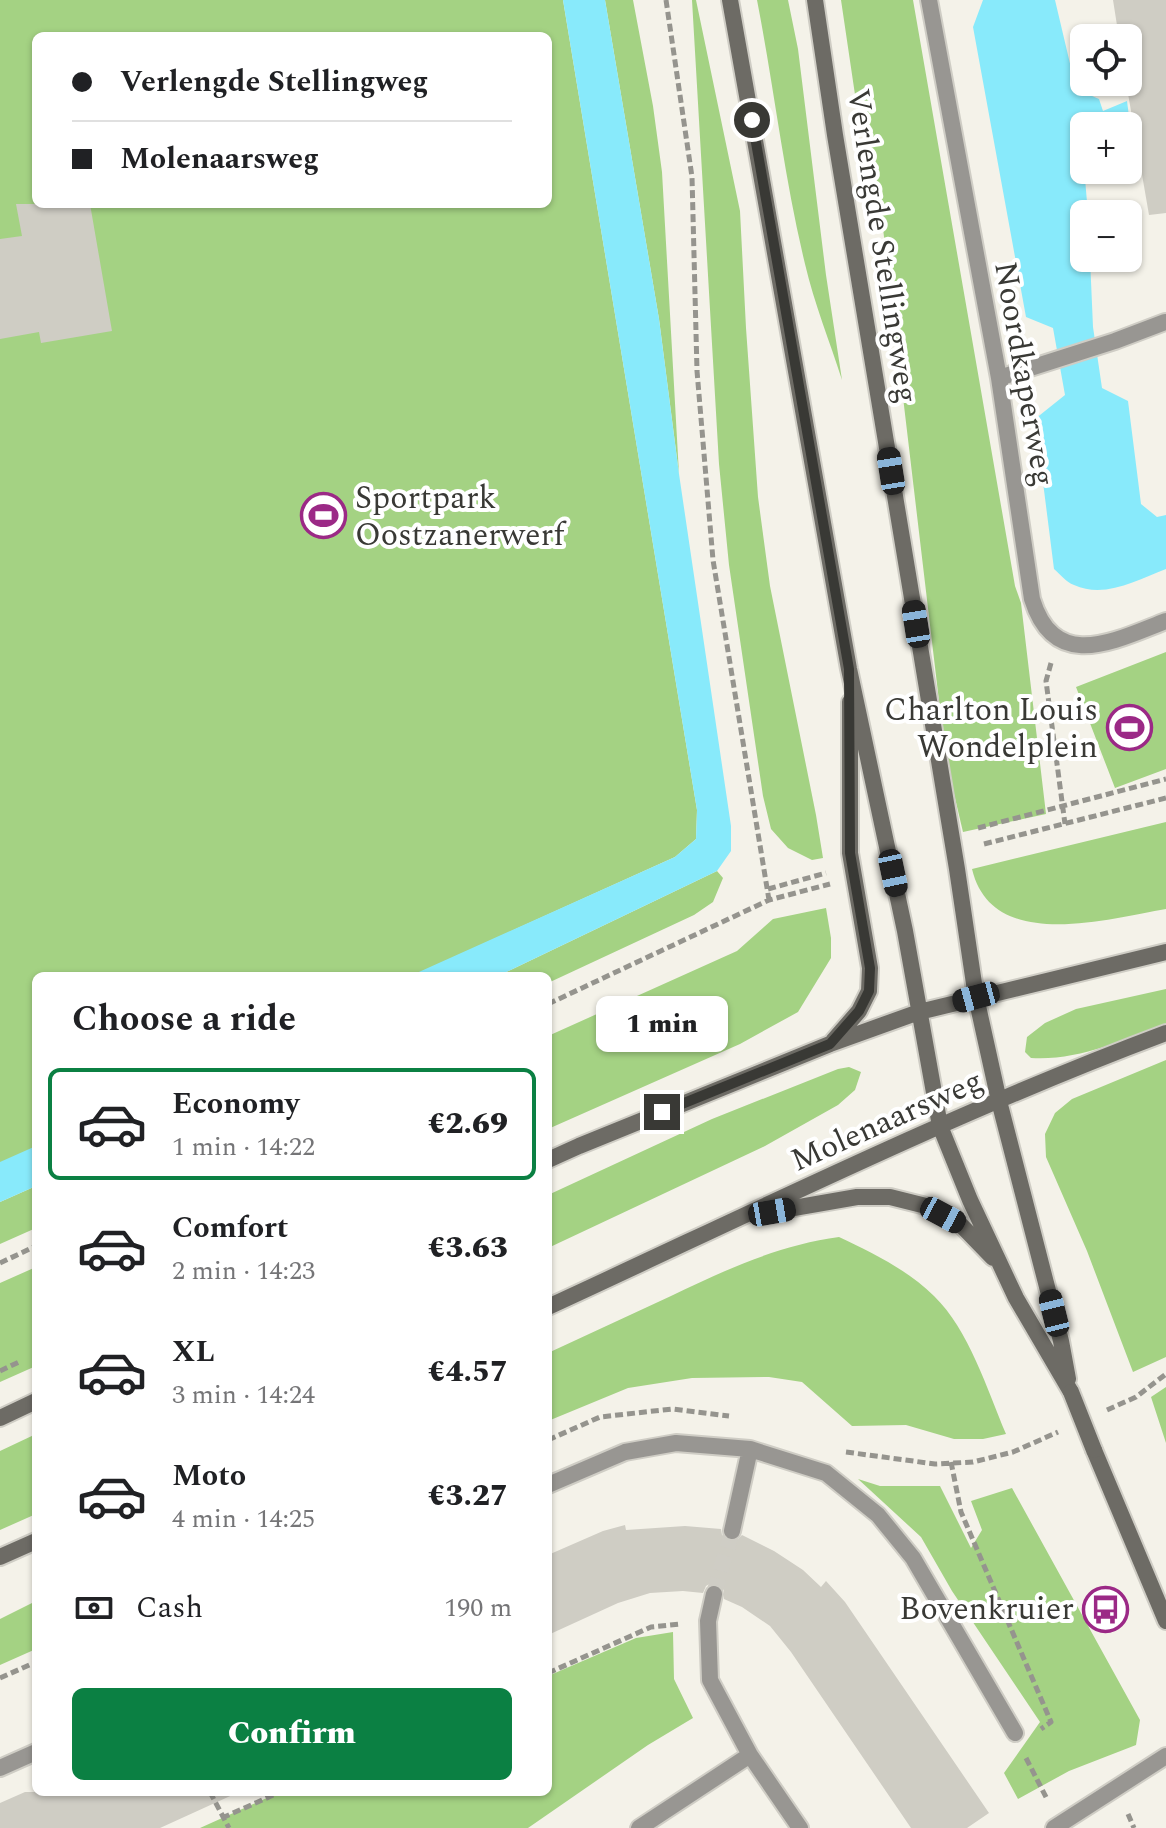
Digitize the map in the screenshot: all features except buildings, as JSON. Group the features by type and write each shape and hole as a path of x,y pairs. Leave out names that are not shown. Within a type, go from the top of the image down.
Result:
{"main road":[{"path":"730,0 849,669 905,931 940,1126 970,1200 1016,1298 1071,1392 1166,1621"},
{"name":"Verlengde Stellingweg","path":"815,0 976,997 1071,1392"},
{"path":"830,1044 859,1011 869,991 870,968 850,853 849,669"},
{"path":"552,1158 830,1044 919,1012 1166,952"},
{"name":"Molenaarsweg","path":"552,1305 940,1126 1083,1064 1166,1033"},
{"path":"744,1216 857,1197 890,1197 926,1206 960,1224 1002,1268"},
{"path":"0,1418 32,1403"},
{"path":"0,1557 32,1543"}],"street":[{"name":"Noordkaperweg","path":"929,0 999,378 1032,599 1037,616 1049,632 1065,643"},
{"path":"999,378 1165,322"},
{"path":"1065,643 1085,646 1107,644 1166,621"},
{"path":"552,1483 625,1452 676,1443 750,1449 826,1473 878,1515 913,1558 1017,1740"},
{"path":"732,1531 750,1449"},
{"path":"714,1594 708,1621 710,1680 750,1755 800,1828"},
{"path":"0,1768 32,1754"},
{"path":"639,1828 750,1755"},
{"path":"1057,1826 1166,1756"}],"path":[{"path":"666,0 692,177 697,371 713,560 769,900"},
{"path":"1065,643 1049,665 1046,681 1065,824"},
{"path":"978,828 1166,779"},
{"path":"984,844 1166,798"},
{"path":"768,889 831,871"},
{"path":"552,1002 769,900 833,883"},
{"path":"0,1263 32,1248"},
{"path":"0,1371 21,1361"},
{"path":"1136,1397 1166,1374"},
{"path":"951,1462 961,1512 1051,1722 1017,1740 1057,1826"},
{"path":"552,1671 651,1627 708,1621"},
{"path":"0,1678 32,1664"},
{"path":"212,1796 229,1828"},
{"path":"222,1818 271,1796"}],"green space":[{"name":"Sportpark Oostzanerwerf","path":"0,0 563,0 697,810 696,839 675,857 421,972 32,972 32,1149 0,1163"},
{"path":"605,0 633,0 653,106 662,172 679,474 659,319"},
{"path":"692,0 696,0 740,211 758,497 770,586 823,858 812,860 788,848 771,829 763,796 729,565 719,464"},
{"path":"757,0 788,0 798,49 842,380 805,264"},
{"path":"841,0 913,0 1015,586 1021,603 1046,814 963,832 946,760 880,203 858,115"},
{"name":"Charlton Louis Wondelplein","path":"1166,652 1166,769 1115,788 1076,687"},
{"path":"1166,822 1166,909 1084,923 1026,921 1002,912 984,895 972,869"},
{"path":"717,871 723,878 713,902 694,915 552,981 552,972 506,972"},
{"path":"826,908 831,958 798,1012 740,1044 552,1127 552,1034 737,951 773,919"},
{"path":"1166,989 1166,1025 1083,1053 1031,1058 1025,1052 1027,1037 1045,1023 1076,1009"},
{"path":"1166,1060 1166,1357 1133,1372 1087,1251 1046,1157 1045,1134 1055,1113 1072,1099"},
{"path":"849,1067 861,1072 855,1090 838,1105 765,1146 552,1246 552,1193 712,1119"},
{"path":"32,1188 32,1230 0,1244 0,1202"},
{"path":"839,1237 901,1270 934,1296 967,1343 1006,1434 983,1439 954,1439 906,1425 852,1426 802,1382 769,1377 692,1378 628,1388 552,1419 552,1351 712,1277 753,1260"},
{"path":"32,1269 32,1368 0,1382 0,1283"},
{"path":"1166,1387 1166,1443 1151,1397"},
{"path":"32,1436 32,1516 0,1530 0,1451"},
{"path":"858,1479 880,1486 940,1486 971,1548 982,1530 971,1501 1012,1488 1140,1720 1136,1745 1069,1771 1018,1799 1004,1773 1040,1722 952,1591 921,1537"},
{"path":"32,1603 32,1651 0,1665 0,1619"},
{"path":"673,1632 674,1679 693,1718 648,1745 528,1828 200,1828 271,1796 552,1796 552,1674 636,1638"}],"water":[{"path":"563,0 605,0 659,319 731,826 731,851 717,871 506,972 419,972 675,857 696,839 697,810"},
{"path":"983,0 1055,0 1070,64 1070,96 1099,99 1103,111 1127,101 1128,112 1070,112 1070,184 1085,184 1087,200 1070,200 1070,272 1091,272 1093,327 1102,388 1128,401 1141,504 1157,517 1166,515 1166,569 1132,583 1109,589 1086,589 1071,584 1054,569 1035,419 1065,395 1053,328 1026,317 973,27"},
{"path":"32,1148 32,1188 0,1202 0,1162"}],"tunnel":[{"path":"714,1594 732,1531"}],"place":[{"name":"Sportpark Oostzanerwerf","path":"324,516"},
{"name":"Charlton Louis Wondelplein","path":"1129,728"},
{"name":"Bovenkruier","path":"1105,1609"}],"route":[{"path":"662,1112 830,1044 859,1011 869,991 870,968 850,853 849,669 752,120"}]}
